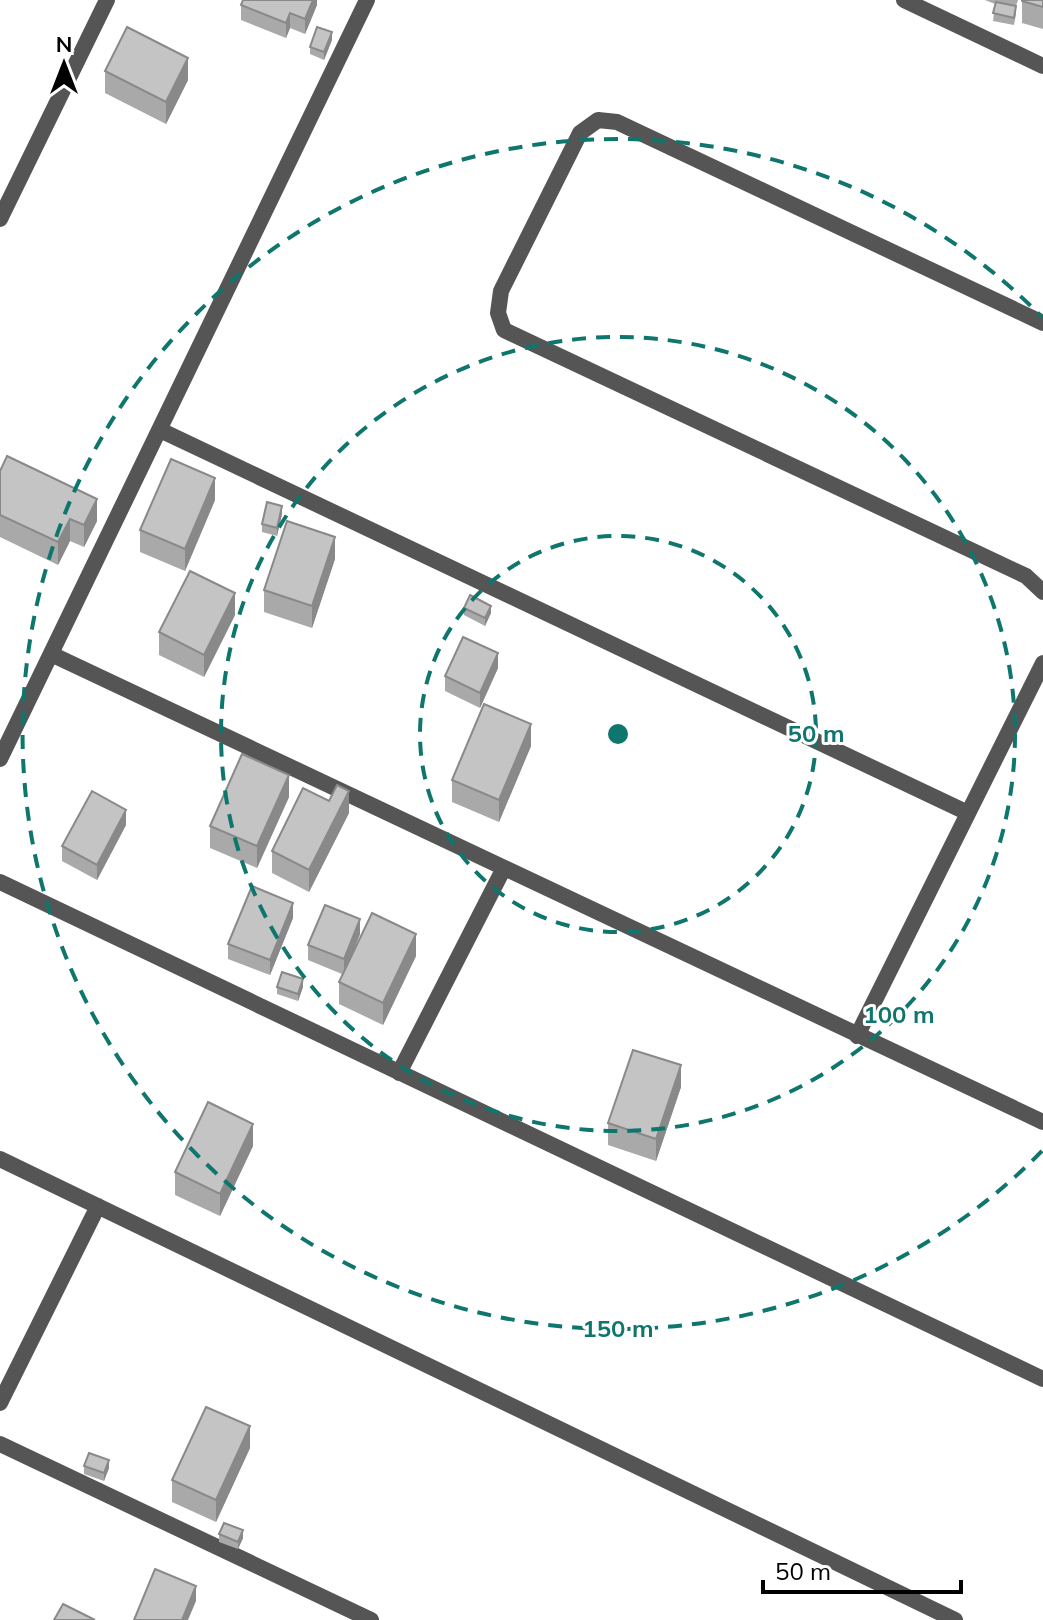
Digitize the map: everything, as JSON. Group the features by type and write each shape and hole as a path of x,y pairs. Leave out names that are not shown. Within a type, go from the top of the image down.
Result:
{"street":[{"path":"0,219 107,0"},
{"path":"0,759 367,0"},
{"path":"904,0 1043,66"},
{"path":"1043,323 617,122 598,120 580,133 501,291 498,313 504,330 1026,576 1043,592"},
{"path":"160,430 968,813"},
{"path":"51,654 1043,1122"},
{"path":"857,1036 1043,663"},
{"path":"399,1073 504,868"},
{"path":"0,882 1043,1379"},
{"path":"0,1159 955,1620"},
{"path":"0,1403 98,1206"},
{"path":"0,1444 371,1620"}],"building":[{"path":"243,0 313,0 305,19 290,13 286,23 241,5"},
{"path":"1043,0 1043,7 1022,1"},
{"path":"996,2 1016,6 1014,18 993,13"},
{"path":"127,27 188,58 166,102 105,71"},
{"path":"317,27 332,32 324,52 310,47"},
{"path":"7,456 97,499 84,525 70,519 58,542 0,515 0,471"},
{"path":"171,459 215,478 185,549 140,530"},
{"path":"267,502 282,506 277,528 262,524"},
{"path":"287,521 335,537 312,606 264,590"},
{"path":"190,571 235,593 204,655 159,632"},
{"path":"470,595 491,606 485,618 464,608"},
{"path":"463,637 498,653 480,693 445,676"},
{"path":"484,704 531,724 499,800 452,780"},
{"path":"242,754 289,775 257,846 210,826"},
{"path":"337,785 349,791 309,870 272,851 303,788 329,801"},
{"path":"92,791 126,810 97,865 62,846"},
{"path":"252,886 293,903 270,960 228,944"},
{"path":"325,905 360,919 344,959 308,945"},
{"path":"372,913 416,934 383,1003 339,982"},
{"path":"282,972 303,979 298,994 277,987"},
{"path":"633,1050 681,1065 656,1139 608,1123"},
{"path":"208,1102 253,1124 220,1194 175,1172"},
{"path":"206,1407 250,1426 216,1500 172,1480"},
{"path":"89,1453 109,1460 104,1473 84,1466"},
{"path":"224,1523 243,1530 238,1542 219,1534"},
{"path":"155,1569 196,1586 182,1620 134,1620"},
{"path":"63,1604 95,1620 54,1620"}]}
